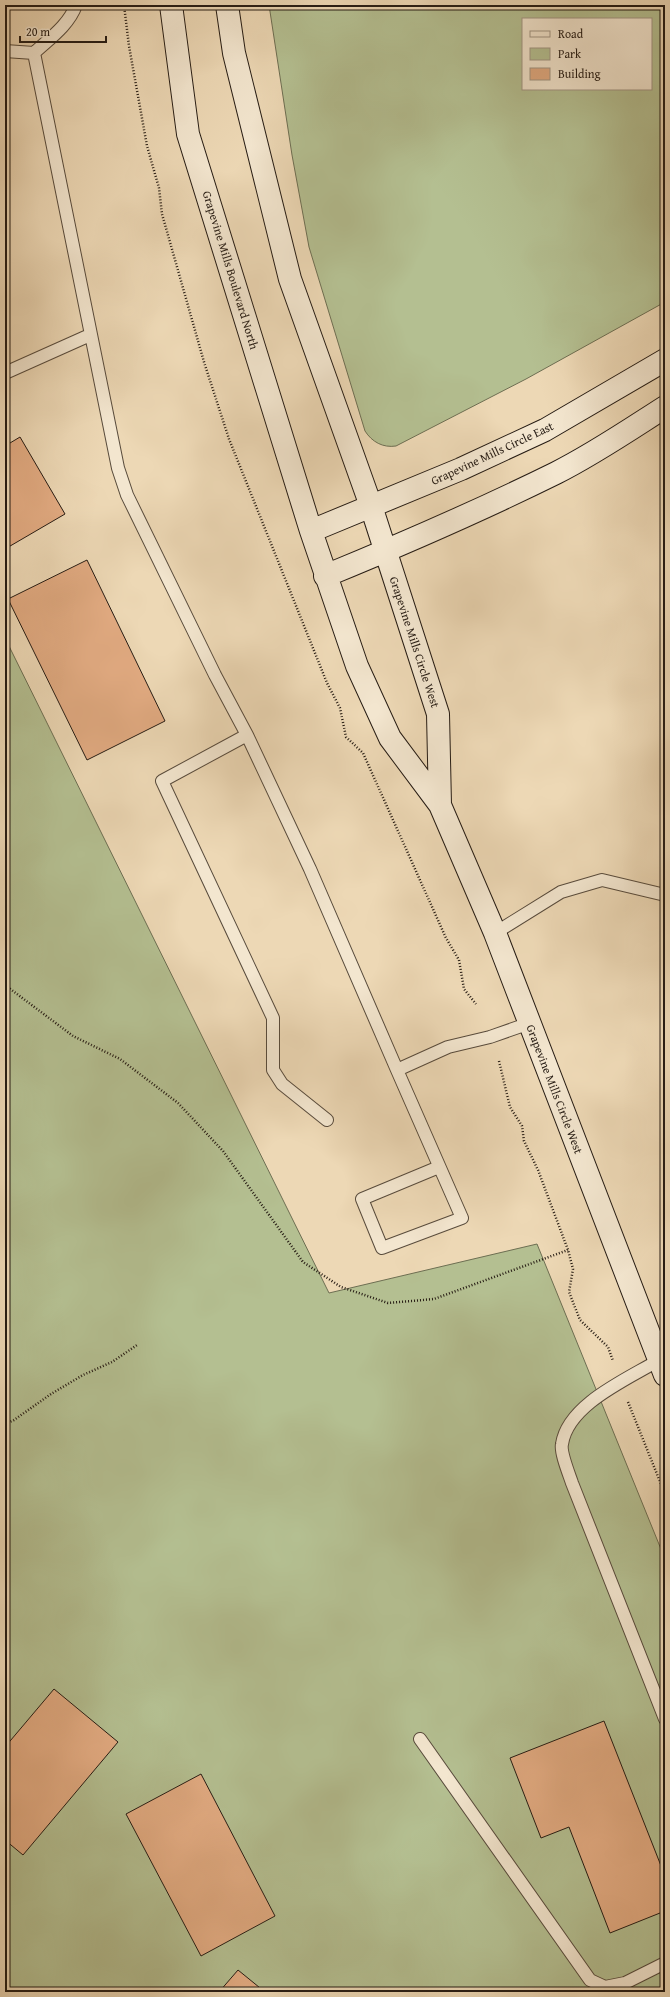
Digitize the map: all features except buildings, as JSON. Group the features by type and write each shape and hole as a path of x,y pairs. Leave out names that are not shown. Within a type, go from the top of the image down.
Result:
{"street":[{"name":"Grapevine Mills Boulevard North","path":"171,5 188,134 311,531"},
{"path":"227,5 234,53 290,278 371,506"},
{"name":"Grapevine Mills Circle East","path":"311,531 461,469 545,430 665,360"},
{"path":"325,576 385,551 557,472 620,436 665,407"},
{"name":"Grapevine Mills Circle West","path":"371,506 438,714 440,805"},
{"name":"Grapevine Mills Circle West","path":"311,531 325,576 357,666 390,738 440,805 495,933 662,1367"}],"lane":[{"path":"5,51 34,53 60,29 73,13 76,5"},
{"path":"34,53 90,335 118,468 127,495 215,675 247,734 310,868 397,1070 440,1167 462,1218 382,1248 362,1199 440,1167"},
{"path":"5,373 90,335"},
{"path":"247,734 162,781 273,1018 273,1070 282,1084 327,1120"},
{"path":"495,933 561,892 602,880 665,895"},
{"path":"397,1070 448,1047 490,1037 530,1023"},
{"path":"662,1367 588,1403 571,1421 561,1445 572,1483 665,1719"},
{"path":"420,1739 590,1980 605,1987 625,1983 665,1963"}],"path":[{"path":"124,5 129,46 144,131 159,188 162,214 204,362 229,439 326,683 340,708 346,737 363,753 446,938 459,960 464,989 476,1004"},
{"path":"5,985 73,1036 120,1059 178,1102 223,1151 302,1262 342,1287 388,1303 434,1299 568,1250 538,1170 524,1141 522,1126 510,1107 499,1060"},
{"path":"5,1424 14,1420 51,1394 83,1375 112,1362 137,1345"}],"green space":[{"path":"269,5 665,5 665,302 526,379 396,446 387,446 374,441 365,431 309,247 292,155"},
{"path":"5,638 329,1293 537,1244 665,1559 665,1992 5,1992"}]}
